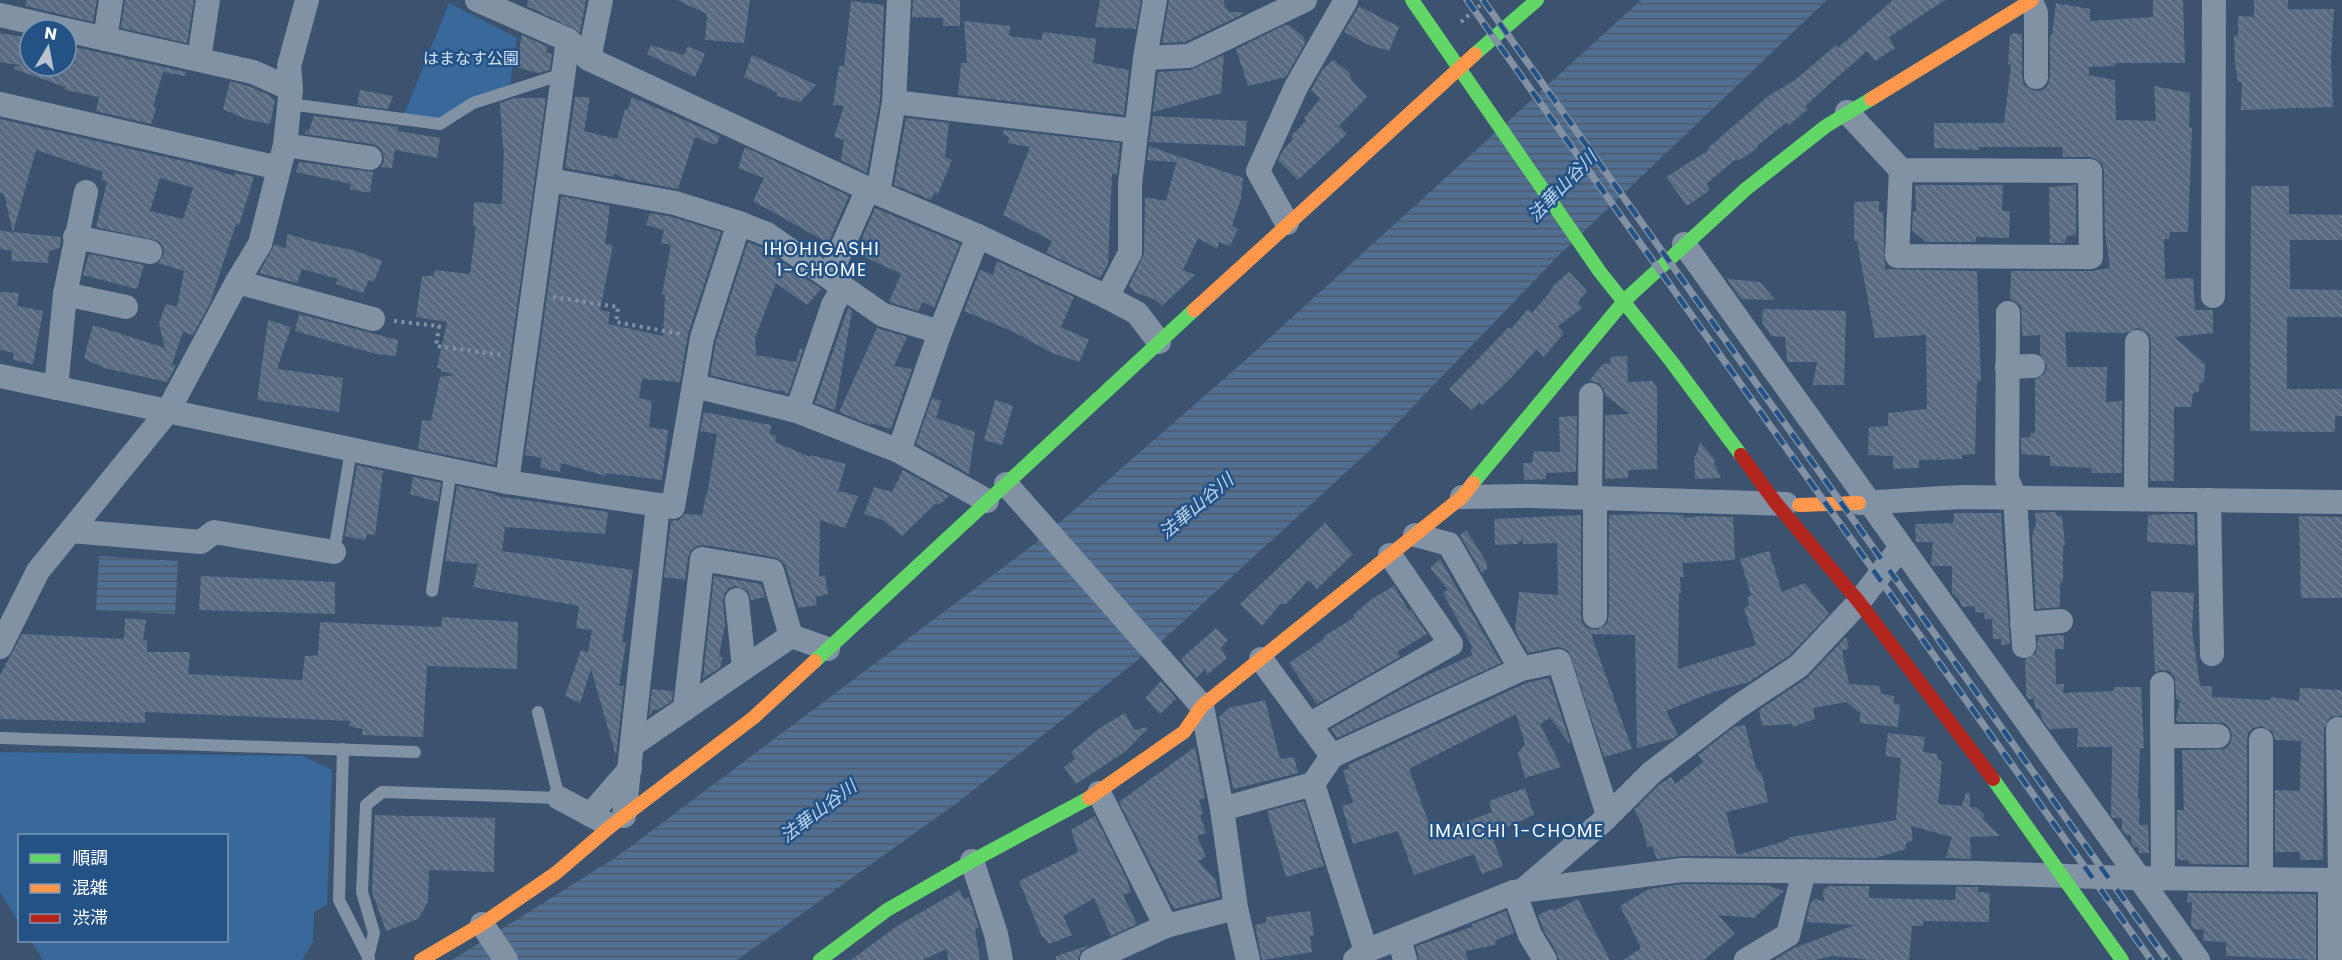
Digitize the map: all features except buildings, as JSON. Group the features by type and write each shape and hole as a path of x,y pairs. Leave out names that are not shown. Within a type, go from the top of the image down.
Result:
{"street":[{"path":"105,39 111,0"},
{"path":"199,59 208,0"},
{"path":"0,647 38,571 168,411 237,282 260,244 285,145 290,96 289,66 307,0"},
{"path":"477,0 568,40 589,59 1107,297 1137,313 1159,342"},
{"path":"589,59 601,0"},
{"path":"797,411 832,305 836,282 873,191 894,102 899,0"},
{"path":"1107,297 1131,253 1130,184 1145,58 1155,0"},
{"path":"1145,58 1189,56 1305,0"},
{"path":"1287,223 1258,171 1296,87 1346,0"},
{"path":"1412,0 1600,272 1625,300 1775,502 1859,602 1997,784 2122,960"},
{"path":"820,960 887,910 972,861 1099,793 1184,732 1202,706 1462,497 1625,300 1746,189 1826,126 2031,0 2036,13 2036,77"},
{"path":"2214,0 2214,296"},
{"path":"422,960 482,924 556,873 618,821 753,718 1526,4"},
{"path":"0,15 18,19"},
{"path":"78,33 253,72 290,96"},
{"path":"507,482 568,40"},
{"path":"894,102 1136,131"},
{"path":"0,104 279,168"},
{"path":"1846,112 1901,170 1897,256 2091,257 2090,171 1901,170"},
{"path":"285,145 370,158"},
{"path":"550,180 675,203 739,223 766,234 884,315 940,332"},
{"path":"56,388 65,294 86,192"},
{"path":"0,376 507,482 673,507 702,338 739,223"},
{"path":"899,451 940,332 978,236"},
{"path":"75,237 150,252"},
{"path":"1684,244 1864,503 1901,548 2198,960"},
{"path":"237,282 373,319"},
{"path":"65,294 126,307"},
{"path":"2008,314 2007,478 2015,497 2023,635 2061,621"},
{"path":"2136,499 2137,342"},
{"path":"2007,367 2032,366"},
{"path":"695,386 797,411 899,451 987,501"},
{"path":"1591,395 1595,616"},
{"path":"1006,484 1202,706 1222,809 1236,908 1248,960"},
{"path":"1462,497 1775,502 1799,505 1961,497 2342,502"},
{"path":"2209,500 2212,654"},
{"path":"618,821 630,769 658,505"},
{"path":"71,531 201,542 214,532 334,552"},
{"path":"1415,535 1449,544 1521,669"},
{"path":"1313,784 1360,955 1402,949 1518,892 1608,815 1652,773 1736,708 1799,666 1859,602 1901,548"},
{"path":"1309,725 1451,644 1390,555"},
{"path":"685,709 702,559 772,571 791,636"},
{"path":"737,600 744,668"},
{"path":"632,745 791,636"},
{"path":"791,636 828,649"},
{"path":"1261,659 1332,756"},
{"path":"1222,809 1313,784 1332,756 1521,669 1559,662 1608,815"},
{"path":"2162,684 2163,878"},
{"path":"2330,960 2337,880 2338,729"},
{"path":"2162,736 2218,736"},
{"path":"2261,740 2261,879"},
{"path":"590,815 630,769"},
{"path":"1099,793 1166,926"},
{"path":"559,798 590,815 618,821"},
{"path":"972,861 996,934 1001,960"},
{"path":"1518,892 1682,870 2337,880"},
{"path":"1746,960 1788,934 1804,871"},
{"path":"1518,892 1530,935 1545,960"},
{"path":"1092,960 1166,926 1236,908"},
{"path":"482,924 506,960"}],"lane":[{"path":"290,96 440,124 473,103 563,74"},
{"path":"334,552 351,450"},
{"path":"432,591 451,470"},
{"path":"369,958 374,933 362,892 366,805 382,792 559,798 538,711"},
{"path":"0,738 415,752"},
{"path":"343,749 339,900 369,958"}],"path":[{"path":"1461,22 1486,0"},
{"path":"532,294 618,307 616,322 702,338"},
{"path":"373,319 439,326 436,346 524,358"}],"green space":[{"name":"はまなす公園","path":"449,3 517,38 510,84 467,103 436,121 403,117"},
{"path":"0,752 303,756 332,770 327,904 314,912 313,942 302,960 43,960 32,942 228,942 228,834 18,834 18,921 0,892"}],"water":[{"name":"法華山谷川","path":"1641,0 1827,0 1560,254 1380,441 1163,640 961,800 737,960 452,960 618,856 1037,542 1241,364"},
{"path":"99,556 178,561 175,614 96,610"}],"railway":[{"path":"1467,0 2151,960"},
{"path":"1483,0 2167,960"}],"traffic: fast":[{"path":"1412,0 1600,272 1671,361 1741,455"},
{"path":"1475,54 1537,0"},
{"path":"1473,483 1625,300 1746,189 1826,126 1871,99"},
{"path":"815,661 1194,310"},
{"path":"1993,779 2122,960"},
{"path":"820,960 887,910 1089,798"}],"traffic: slow":[{"path":"1871,99 2032,0"},
{"path":"1194,310 1475,54"},
{"path":"1089,798 1184,732 1202,706 1462,497 1473,483"},
{"path":"1799,505 1859,503"},
{"path":"421,960 482,924 556,873 611,826 753,718 815,661"}],"traffic: jam":[{"path":"1741,455 1775,502 1859,602 1993,779"}],"district":[{"name":"IHOHIGASHI 1-CHOME","path":"822,258"},
{"name":"IMAICHI 1-CHOME","path":"1517,830"}]}
